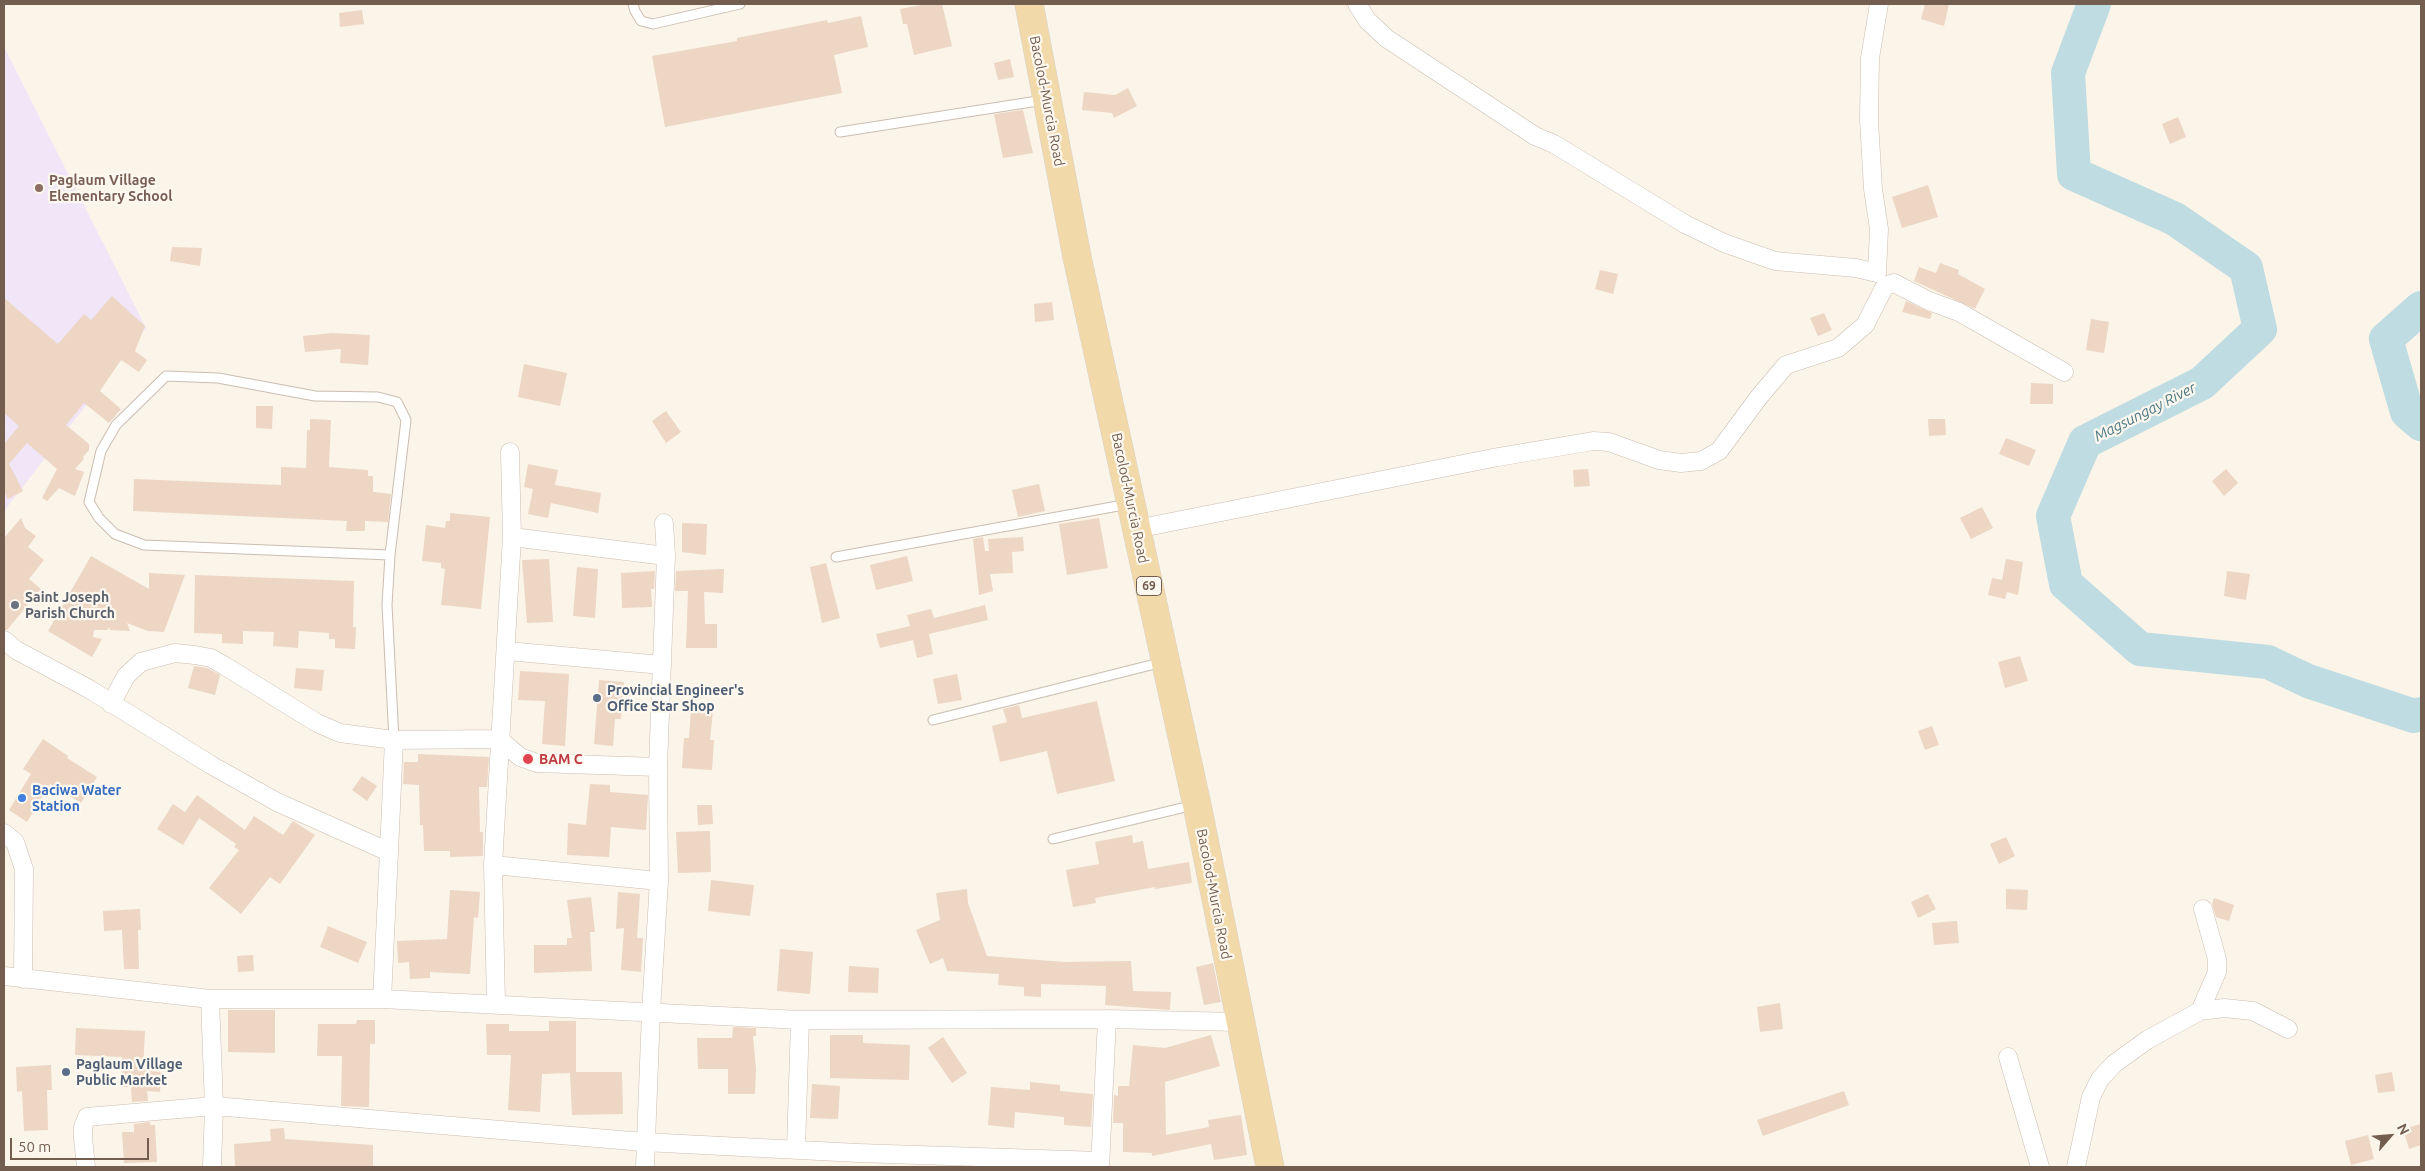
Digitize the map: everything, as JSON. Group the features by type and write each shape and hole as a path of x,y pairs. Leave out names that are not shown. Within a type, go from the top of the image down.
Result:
{"main road":[{"name":"Bacolod-Murcia Road","path":"1028,4 1077,257 1197,805 1270,1167"}],"street":[{"path":"1357,4 1367,20 1386,38 1535,136 1554,144 1684,224 1724,243 1775,261 1856,268 1894,283 1929,301 1959,312 2064,372"},
{"path":"1134,516 1586,442 1609,442 1658,460 1681,463 1702,461 1719,451 1758,397 1786,365 1838,348 1865,325 1881,279 1879,229 1873,189 1869,120 1870,58 1879,4"},
{"path":"496,1004 493,865 499,739 507,651 512,537 510,452"},
{"path":"645,1167 644,1142 659,881 658,767 666,556 664,523"},
{"path":"512,537 666,556"},
{"path":"4,640 16,650 89,689 111,704 277,802 388,852"},
{"path":"507,651 662,665"},
{"path":"111,704 126,676 141,662 175,653 195,655 211,658 317,723 340,733 394,740 499,739 520,757 537,763 658,767"},
{"path":"382,999 394,740"},
{"path":"4,833 15,842 24,869 23,979"},
{"path":"493,865 659,881"},
{"path":"2200,1010 2217,972 2217,959 2203,909"},
{"path":"4,976 210,999 382,999 800,1020 1107,1019 1240,1022"},
{"path":"210,999 214,1106 212,1167"},
{"path":"2076,1167 2091,1096 2100,1079 2114,1064 2148,1040 2200,1010 2224,1008 2253,1011 2288,1029"},
{"path":"86,1167 82,1138 83,1127 88,1117 214,1106 644,1142 1100,1164 1107,1019"},
{"path":"796,1149 800,1020"},
{"path":"2008,1057 2040,1167"}],"lane":[{"path":"634,4 635,11 641,21 652,24 740,4"},
{"path":"840,132 1020,102 1047,100"},
{"path":"390,554 144,545 115,534 98,518 90,502 101,452 116,425 166,376 218,378 315,396 378,397 397,402 406,420 390,554 387,605 394,740"},
{"path":"836,557 1134,516"},
{"path":"933,720 1165,661"},
{"path":"1053,839 1197,805"}],"shaded area":[{"name":"Paglaum Village Elementary School","path":"4,47 146,328 4,511"}],"building":[{"path":"927,4 942,4 952,46 914,55 907,24 903,24 900,9"},
{"path":"1925,4 1949,4 1944,26 1921,19"},
{"path":"362,10 364,24 340,27 339,13"},
{"path":"861,16 868,47 834,55 842,93 665,127 652,56 737,41 737,38 827,20 828,23"},
{"path":"1010,59 1014,77 998,80 994,63"},
{"path":"1128,88 1137,106 1114,118 1112,113 1082,110 1084,92 1115,95"},
{"path":"1023,110 1033,153 1003,158 994,114"},
{"path":"2178,117 2186,137 2170,144 2162,124"},
{"path":"1928,185 1938,217 1902,228 1892,197"},
{"path":"172,247 202,248 200,266 170,261"},
{"path":"1940,263 1959,270 1958,274 1985,289 1975,309 1914,281 1919,267 1936,273"},
{"path":"1600,270 1618,274 1613,294 1595,289"},
{"path":"112,296 145,326 135,351 147,360 139,372 121,360 100,391 121,409 109,423 84,403 66,425 89,444 89,450 83,457 84,459 75,469 84,472 75,496 59,488 47,501 42,498 57,469 27,443 9,464 23,491 8,499 4,491 4,444 19,426 4,413 4,298 58,344 84,314 91,320"},
{"path":"1906,301 1932,313 1930,319 1902,312"},
{"path":"1052,302 1054,320 1035,322 1034,304"},
{"path":"1824,313 1832,330 1818,336 1810,318"},
{"path":"2091,319 2109,322 2104,353 2086,350"},
{"path":"332,333 370,335 368,365 340,363 341,349 305,352 303,336"},
{"path":"524,364 567,373 560,406 518,397"},
{"path":"2031,383 2053,384 2053,404 2030,404"},
{"path":"256,406 273,406 272,429 256,428"},
{"path":"666,411 681,432 666,443 652,421"},
{"path":"310,419 331,420 329,467 368,470 368,476 373,476 373,492 391,494 388,522 365,521 365,531 346,531 347,521 133,511 134,479 281,485 281,467 306,468 307,430 310,430"},
{"path":"1928,419 1945,419 1946,435 1929,436"},
{"path":"2006,438 2036,450 2029,466 1999,454"},
{"path":"528,464 558,470 555,485 601,493 598,513 551,503 548,518 528,514 533,489 524,487"},
{"path":"1588,469 1590,486 1574,487 1573,470"},
{"path":"2226,469 2238,483 2224,496 2212,481"},
{"path":"1039,484 1045,511 1018,517 1012,490"},
{"path":"1982,507 1993,528 1971,539 1960,518"},
{"path":"450,513 490,517 481,609 441,605 445,569 441,568 441,563 422,561 426,525 445,528 446,521 450,521"},
{"path":"21,518 25,528 36,536 28,547 44,560 29,579 41,589 7,630 4,630 4,538"},
{"path":"1099,518 1108,568 1067,575 1059,524"},
{"path":"682,523 707,524 706,555 682,552"},
{"path":"983,537 985,551 989,551 988,539 1023,537 1024,551 1012,552 1013,573 990,574 993,591 979,595 973,539"},
{"path":"91,556 149,589 149,573 185,575 164,632 148,631 127,623 130,631 110,630 109,627 107,630 94,630 93,637 102,639 92,657 48,631"},
{"path":"907,556 913,581 876,590 870,565"},
{"path":"549,559 553,622 527,623 522,560"},
{"path":"2006,559 2023,562 2018,595 2007,592 2005,599 1988,595 1992,578 2002,580"},
{"path":"826,563 840,618 822,623 810,567"},
{"path":"577,567 598,569 595,618 573,616"},
{"path":"724,569 723,593 704,592 705,624 717,624 717,648 686,648 688,591 675,591 676,571"},
{"path":"655,571 654,589 651,589 652,607 622,608 621,573"},
{"path":"2227,571 2250,574 2246,600 2224,596"},
{"path":"195,575 354,581 353,627 356,627 355,649 335,648 335,639 329,639 329,633 299,631 298,648 273,646 274,632 243,631 243,644 222,643 222,634 194,633"},
{"path":"985,605 988,620 929,634 933,654 917,658 913,640 880,648 876,634 910,626 907,615 931,609 934,618"},
{"path":"2020,656 2028,681 2005,688 1998,662"},
{"path":"194,666 207,668 220,675 215,695 188,688"},
{"path":"296,668 324,670 322,691 294,688"},
{"path":"520,671 569,674 565,746 542,744 545,701 518,700"},
{"path":"957,674 962,700 938,704 933,679"},
{"path":"599,680 624,682 621,719 615,719 613,746 594,744"},
{"path":"1097,701 1115,781 1057,794 1047,751 1000,762 992,726 1007,722 1003,709 1019,705 1022,718"},
{"path":"691,709 713,710 710,740 714,740 712,770 682,768 684,738 689,738"},
{"path":"1932,726 1939,745 1925,750 1918,731"},
{"path":"43,739 68,756 67,758 97,777 81,803 50,784 27,822 9,810 31,774 23,769"},
{"path":"418,754 489,757 487,787 479,787 480,832 483,832 483,856 450,857 450,851 424,851 423,825 420,825 419,785 403,784 404,762 418,762"},
{"path":"362,776 377,786 367,801 352,790"},
{"path":"590,784 610,785 610,792 648,795 646,830 611,827 609,857 567,855 568,823 586,825"},
{"path":"197,795 245,830 254,816 283,835 293,821 315,835 280,884 270,877 241,914 209,888 239,850 234,847 236,844 199,818 183,845 157,829 173,804 185,812"},
{"path":"697,805 712,805 713,824 698,825"},
{"path":"710,831 711,872 678,873 676,832"},
{"path":"1132,835 1133,843 1143,841 1148,869 1189,862 1192,883 1155,889 1155,887 1095,898 1096,903 1073,907 1066,870 1099,864 1095,842"},
{"path":"2006,837 2015,856 1999,864 1990,844"},
{"path":"711,880 754,885 750,916 708,911"},
{"path":"967,889 968,903 987,956 1064,962 1131,961 1133,991 1171,992 1170,1010 1105,1005 1106,986 1041,984 1041,997 1024,996 1024,987 998,985 999,974 947,971 943,958 930,964 916,930 940,920 936,893"},
{"path":"2006,889 2028,890 2027,910 2006,909"},
{"path":"450,890 480,892 478,918 474,917 470,974 430,972 430,978 410,979 409,962 398,963 397,941 447,939"},
{"path":"618,892 640,894 637,938 643,938 641,972 621,970 624,928 616,929"},
{"path":"1928,894 1936,909 1918,918 1911,902"},
{"path":"591,897 595,932 590,932 592,971 534,973 534,945 567,945 567,938 572,938 567,900"},
{"path":"2214,898 2234,905 2229,921 2216,917 2212,904"},
{"path":"140,909 141,930 138,930 139,969 124,969 122,930 104,931 103,911"},
{"path":"1957,921 1959,943 1934,945 1932,923"},
{"path":"328,926 367,942 358,963 320,947"},
{"path":"780,949 813,952 810,994 777,991"},
{"path":"253,955 254,971 238,972 237,956"},
{"path":"1213,963 1221,1002 1204,1005 1196,967"},
{"path":"849,966 879,968 878,993 848,992"},
{"path":"1780,1003 1783,1029 1760,1032 1757,1007"},
{"path":"228,1010 275,1010 275,1053 228,1052"},
{"path":"357,1020 375,1020 375,1044 370,1044 369,1107 341,1106 342,1056 317,1056 318,1024 356,1024"},
{"path":"549,1021 576,1021 576,1072 622,1072 623,1114 572,1115 570,1073 542,1074 540,1112 508,1110 511,1055 487,1055 486,1024 509,1024 509,1031 549,1031"},
{"path":"733,1027 756,1028 756,1036 753,1036 756,1069 755,1094 728,1094 728,1069 698,1069 697,1038 732,1038"},
{"path":"76,1028 145,1031 143,1070 161,1072 160,1092 147,1091 148,1101 132,1102 131,1087 122,1087 122,1057 75,1055"},
{"path":"830,1035 863,1035 863,1043 910,1045 909,1080 830,1078"},
{"path":"1211,1035 1220,1066 1165,1082 1166,1135 1209,1127 1208,1120 1241,1115 1247,1155 1214,1160 1211,1144 1152,1156 1152,1153 1123,1152 1123,1123 1113,1123 1114,1095 1118,1096 1118,1086 1129,1086 1133,1045 1165,1048"},
{"path":"943,1037 967,1073 952,1083 928,1048"},
{"path":"51,1065 52,1090 47,1090 48,1130 24,1131 22,1091 17,1092 16,1067"},
{"path":"2392,1072 2395,1091 2378,1093 2375,1075"},
{"path":"1030,1082 1060,1085 1060,1091 1093,1094 1091,1127 1064,1125 1064,1117 1015,1112 1014,1128 988,1125 991,1087 1030,1090"},
{"path":"812,1084 840,1086 838,1119 810,1118"},
{"path":"1844,1091 1849,1105 1763,1136 1757,1120"},
{"path":"150,1122 150,1125 155,1125 157,1162 124,1163 122,1132 134,1132 134,1124"},
{"path":"2421,1124 2421,1145 2409,1149 2403,1129"},
{"path":"284,1128 285,1139 373,1145 373,1167 235,1167 234,1144 271,1141 270,1129"},
{"path":"2368,1135 2374,1159 2351,1165 2345,1141"}],"waterway":[{"name":"Magsungay River","path":"2094,4 2068,73 2074,174 2175,219 2246,268 2260,329 2202,383 2085,442 2053,516 2066,584 2140,649 2268,662 2308,681 2414,716 2421,714"},
{"name":"Magsungay River","path":"2421,308 2386,339 2407,412 2421,424"}],"place":[{"name":"Paglaum Village Elementary School","path":"39,188"},
{"name":"Saint Joseph Parish Church","path":"15,605"},
{"name":"Provincial Engineer's Office Star Shop","path":"597,698"},
{"name":"BAM C","path":"528,759"},
{"name":"Baciwa Water Station","path":"22,798"},
{"name":"Paglaum Village Public Market","path":"66,1072"}]}
